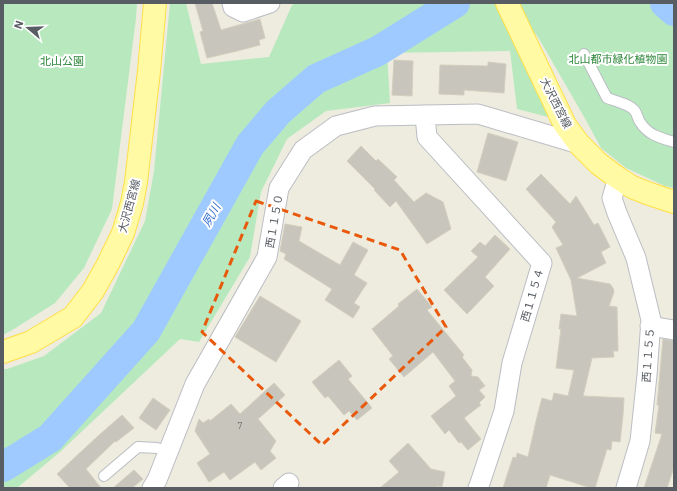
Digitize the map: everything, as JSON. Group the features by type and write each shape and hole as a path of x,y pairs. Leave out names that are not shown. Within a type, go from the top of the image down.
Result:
{"main road":[{"name":"大沢西宮線","path":"3,352 31,342 73,317 93,291 123,233 132,203 136,182 149,71 155,3"},
{"name":"大沢西宮線","path":"510,9 565,125 579,144 599,164 632,187 647,194 674,202"}],"street":[{"path":"232,3 233,7 243,12 270,3"},
{"name":"西１１５０","path":"152,488 157,480 196,384 267,258 279,188 303,150 336,126 374,116 478,114 579,144"},
{"name":"西１１５４","path":"425,115 427,137 542,263 512,363 504,411 479,488"},
{"name":"西１１５５","path":"618,178 612,198 636,258 651,320 640,441 626,488"},
{"path":"650,326 674,330"}],"lane":[{"path":"584,54 607,98 629,106 635,111 639,121 647,131 659,138 674,142"},
{"path":"104,476 138,447 157,448 169,451"}],"highlighted area":[{"path":"256,201 400,250 446,327 322,445 202,332"}],"green space":[{"name":"北山公園","path":"3,3 137,3 112,209 84,268 55,303 3,335"},
{"path":"170,3 186,3 201,64 269,57 292,5 296,3 495,3 556,119 517,109 510,51 387,53 390,103 326,111 287,139 261,192 250,257 199,342 180,339 60,452 17,488 3,488 3,369 7,369 44,356 101,313 145,221 154,171"},
{"name":"北山都市緑化植物園","path":"518,3 674,3 674,188 665,186 626,168 601,148 538,37 530,27"}],"building":[{"path":"195,3 212,3 221,30 260,19 265,38 259,40 260,45 207,58 200,32 203,31"},
{"path":"394,60 413,61 412,96 392,95"},
{"path":"488,62 506,64 504,93 464,90 464,95 439,94 440,65 488,66"},
{"path":"488,133 518,142 506,181 477,172"},
{"path":"361,146 376,161 378,159 397,177 394,180 414,202 426,193 443,202 451,229 427,244 396,201 390,207 374,190 375,189 347,161"},
{"path":"541,174 570,204 576,196 594,225 598,223 610,247 601,252 606,263 577,278 610,284 614,292 609,306 617,307 618,351 613,351 614,357 592,358 583,396 624,398 620,442 612,441 611,450 607,449 595,488 550,475 546,488 503,488 513,457 516,458 517,453 528,457 542,398 552,401 554,393 568,396 574,370 556,368 561,329 559,329 561,314 577,316 571,280 556,248 563,245 552,227 556,222 526,189"},
{"path":"285,224 302,227 299,241 340,265 353,242 368,250 354,275 367,283 354,303 360,307 353,318 325,300 332,289 284,259 286,254 280,251"},
{"path":"495,235 510,249 485,277 494,286 467,314 444,290 478,257 471,251 480,242 485,246"},
{"path":"417,289 432,307 427,310 464,355 462,357 472,370 471,376 478,377 485,386 479,390 485,397 479,403 481,405 464,418 481,439 468,450 461,442 459,443 449,430 445,434 431,416 456,396 449,386 455,381 433,352 404,377 389,359 393,356 372,329 399,306 398,304"},
{"path":"260,296 301,321 276,362 235,337"},
{"path":"663,339 674,341 674,467 667,488 644,488 662,434 655,433 659,405 657,405"},
{"path":"339,360 352,376 348,379 372,408 357,420 349,411 344,415 328,396 325,398 312,382"},
{"path":"274,383 285,395 258,419 276,441 270,451 276,458 261,470 255,462 230,480 224,472 209,482 197,463 210,454 195,431 199,419 203,423 209,419 210,421 231,404 240,414"},
{"path":"153,398 170,410 156,430 139,418"},
{"path":"122,415 134,428 116,442 115,441 86,469 101,488 70,488 57,474"},
{"path":"408,443 431,469 445,472 442,487 380,488 399,472 389,461"},
{"path":"134,470 143,479 132,488 113,488"}],"waterway":[{"name":"夙川","path":"3,467 50,438 146,331 250,145 278,112 316,79 378,51 455,3"},
{"name":"夙川","path":"665,3 674,11"}]}
